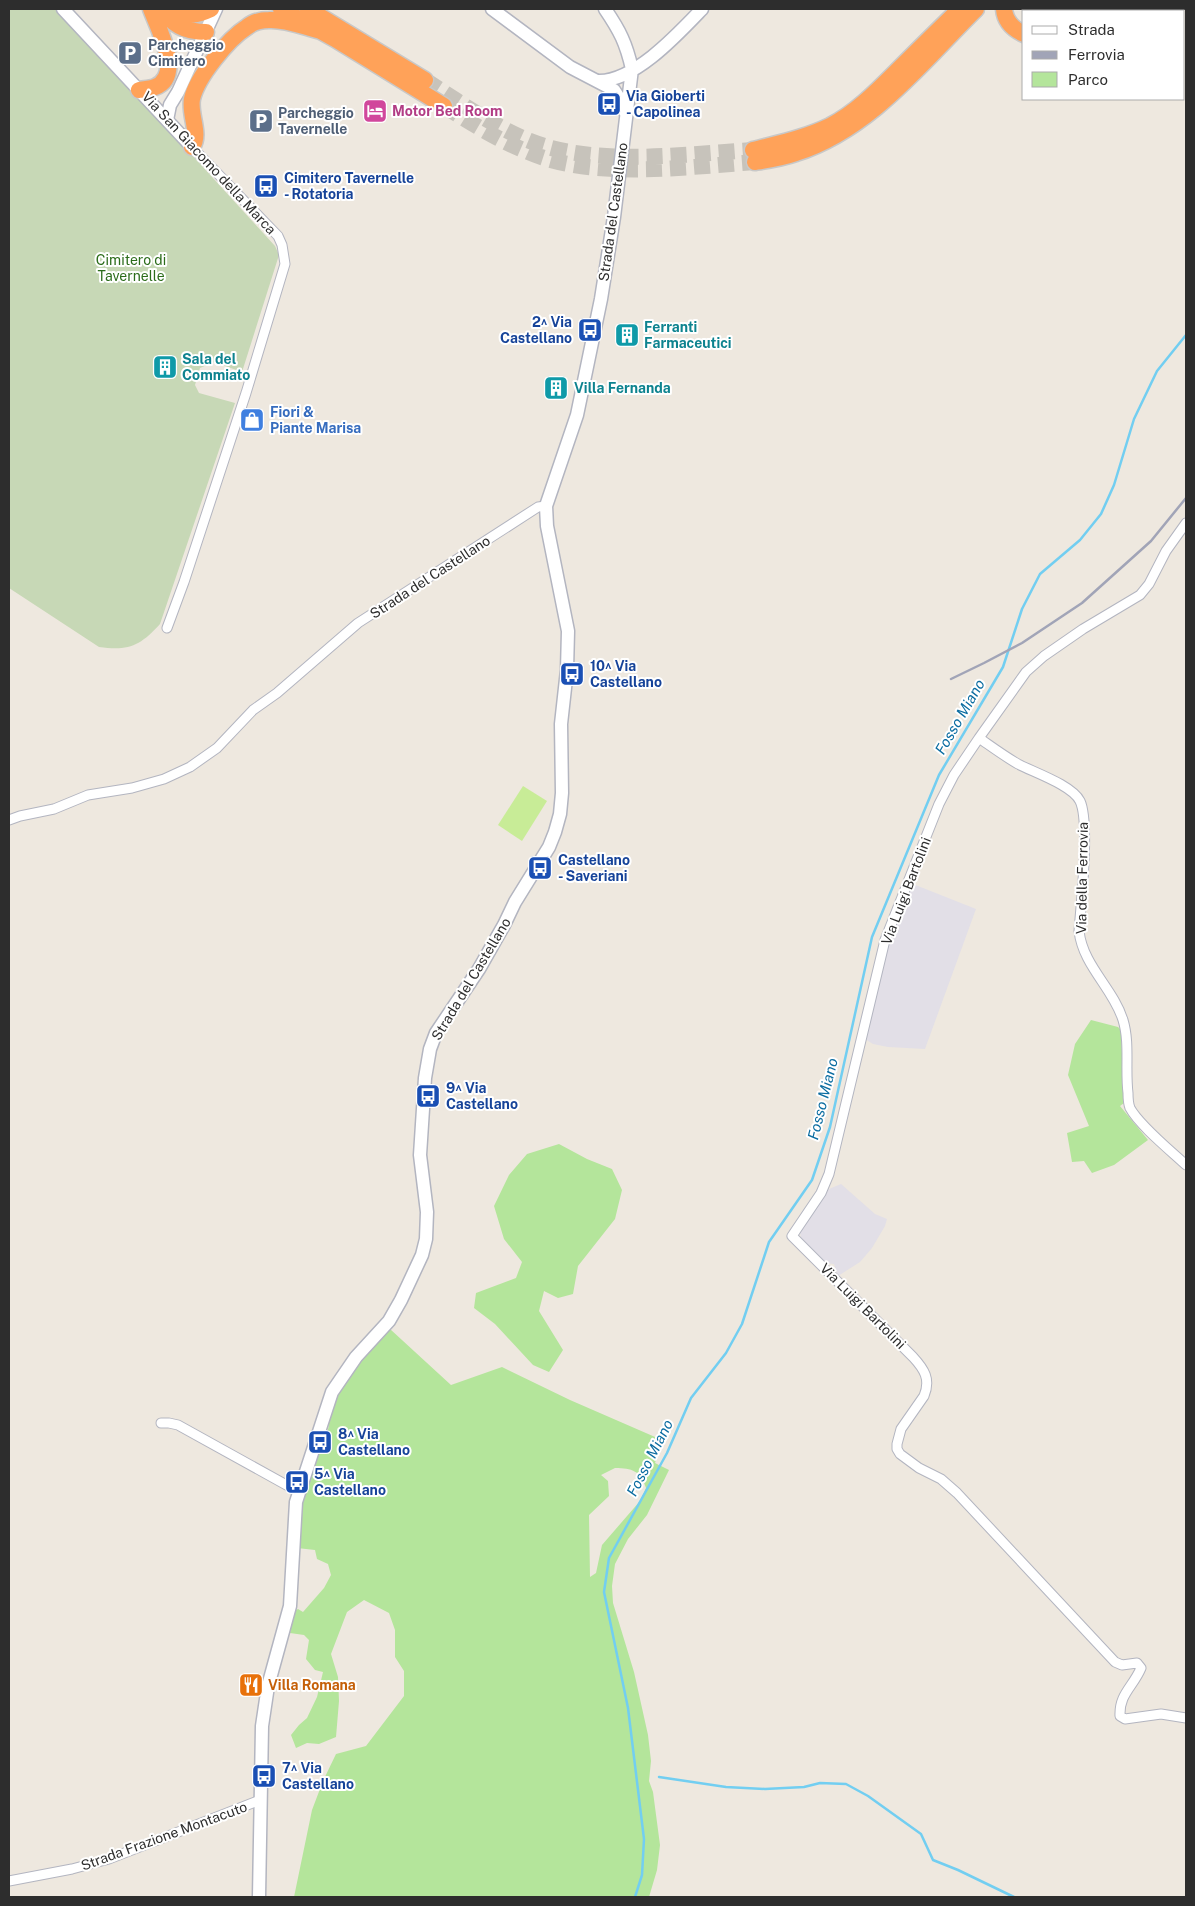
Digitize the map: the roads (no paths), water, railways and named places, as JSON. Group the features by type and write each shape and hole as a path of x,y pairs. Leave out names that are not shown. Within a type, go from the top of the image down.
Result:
{"highway":[{"path":"144,96 164,81 169,73 168,55 151,9"},
{"path":"163,9 176,24 189,30 206,32"},
{"path":"175,9 180,13 190,15 200,14 211,9"},
{"path":"281,9 321,30 444,106"},
{"path":"308,9 425,80"},
{"path":"956,13 872,96 850,112 831,125 814,133 754,156 796,153 855,124 876,108 976,9"},
{"path":"1004,9 1008,22 1012,27 1022,33"},
{"path":"192,147 196,140 191,112 196,86 203,74 234,38 248,26 267,20 276,20 321,30"}],"street":[{"name":"Via San Giacomo della Marca","path":"63,9 180,135 278,236 282,245 285,264 236,422 184,582 167,628"},
{"path":"167,120 170,105 180,88 216,9"},
{"name":"Strada del Castellano","path":"299,1492 332,1392 356,1357 389,1321 402,1300 422,1255 426,1239 427,1212 420,1155 425,1078 430,1049 436,1033 493,945 515,902 549,847 556,832 562,793 561,724 569,645 566,617 547,526 546,506 583,389 601,299 632,69 627,46 618,27 605,9"},
{"path":"599,81 610,81 620,78 656,54 702,9"},
{"path":"494,10 570,67 614,90 621,101 626,117"},
{"path":"144,96 165,99 180,88"},
{"path":"180,88 176,109 180,135"},
{"path":"167,120 176,109"},
{"name":"Strada del Castellano","path":"9,820 54,809 88,795 132,788 164,779 190,767 216,748 253,710 277,693 358,623 538,507 546,506"},
{"path":"979,738 1026,672 1044,656 1083,629 1140,595 1149,584 1166,551 1186,523"},
{"name":"Via della Ferrovia","path":"979,738 1018,764 1068,790 1080,800 1084,836 1080,942 1088,961 1118,1009 1123,1021 1126,1040 1126,1076 1129,1106 1137,1117 1186,1166"},
{"name":"Via Luigi Bartolini","path":"979,738 954,775 939,804 885,940 829,1174 822,1193 792,1236 913,1357 926,1373 927,1390 901,1429 898,1437 897,1449 900,1454 919,1468 941,1479 957,1493 1115,1662 1122,1665 1137,1663 1140,1666 1138,1675 1122,1697 1120,1716 1125,1719 1161,1714 1186,1718"},
{"path":"161,1423 178,1425 299,1492"},
{"name":"Strada Frazione Montacuto","path":"259,1897 260,1800 265,1706 290,1606 294,1557 294,1512 299,1492"},
{"name":"Strada Frazione Montacuto","path":"9,1881 72,1869 109,1859 260,1800"}],"waterway":[{"name":"Fosso Miano","path":"635,1897 642,1875 644,1839 628,1708 604,1592 609,1558 667,1453 691,1398 726,1353 742,1324 769,1242 812,1180 830,1127 872,937 939,775 1003,667 1022,609 1040,574 1080,540 1101,514 1114,485 1134,419 1157,371 1186,335"},
{"path":"659,1777 726,1787 765,1789 804,1787 820,1783 846,1784 868,1796 921,1834 933,1860 1014,1897"}],"tunnel":[{"path":"425,80 476,113 516,135 555,149 583,154 640,157 753,150"},
{"path":"444,106 506,142 553,161 610,169 670,168 755,162"}],"railway":[{"path":"951,679 1022,643 1082,603 1151,541 1186,498"}],"place":[{"name":"Parcheggio Cimitero","path":"130,53"},
{"name":"Via Gioberti - Capolinea","path":"609,104"},
{"name":"Motor Bed Room","path":"375,111"},
{"name":"Parcheggio Tavernelle","path":"261,121"},
{"name":"Cimitero Tavernelle - Rotatoria","path":"266,186"},
{"name":"2^ Via Castellano","path":"590,330"},
{"name":"Ferranti Farmaceutici","path":"627,335"},
{"name":"Sala del Commiato","path":"165,367"},
{"name":"Villa Fernanda","path":"556,388"},
{"name":"Fiori & Piante Marisa","path":"252,420"},
{"name":"10^ Via Castellano","path":"572,674"},
{"name":"Castellano - Saveriani","path":"540,868"},
{"name":"9^ Via Castellano","path":"428,1096"},
{"name":"8^ Via Castellano","path":"320,1442"},
{"name":"5^ Via Castellano","path":"297,1482"},
{"name":"Villa Romana","path":"251,1685"},
{"name":"7^ Via Castellano","path":"264,1776"}],"park label":[{"name":"Cimitero di Tavernelle","path":"131,268"}]}
